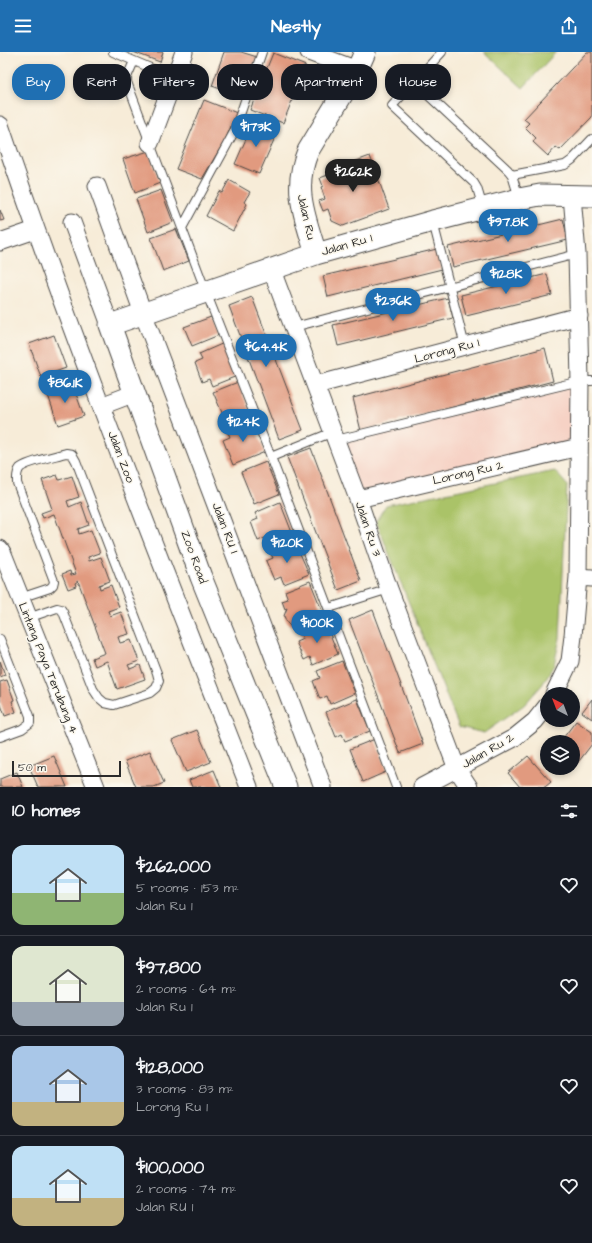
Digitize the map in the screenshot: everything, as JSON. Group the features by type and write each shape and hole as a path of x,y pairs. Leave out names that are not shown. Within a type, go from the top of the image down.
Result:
{"street":[{"path":"179,64 184,52"},
{"path":"309,52 361,61"},
{"name":"Jalan Ru","path":"316,254 300,197 302,164 308,151 361,61"},
{"path":"150,143 166,100"},
{"name":"Jalan Zoo","path":"0,125 35,230 101,406 249,787"},
{"name":"Jalan RU 1","path":"97,186 143,313 323,787"},
{"name":"Jalan Ru 1","path":"110,325 272,268 433,221 540,195 582,196"},
{"path":"557,687 570,661 585,577 579,447 586,381 578,316 577,254 582,196"},
{"path":"72,222 110,325"},
{"path":"0,242 35,230"},
{"name":"Jalan Ru 3","path":"272,268 358,499 389,589 457,769 469,787"},
{"name":"Lorong Ru 1","path":"316,385 578,316"},
{"name":"Zoo Road","path":"110,325 201,577 286,787"},
{"path":"101,406 134,393"},
{"name":"Lorong Ru 2","path":"358,499 579,447"},
{"name":"Lintang Paya Terubung 4","path":"0,549 96,787"},
{"name":"Jalan Ru 2","path":"422,787 514,738 535,721 540,715"}],"lane":[{"path":"113,52 141,64"},
{"path":"182,228 234,132 262,52"},
{"path":"431,64 442,52"},
{"path":"134,61 127,77 127,82 206,292 329,608 396,787"},
{"path":"398,100 392,106 474,183 483,208"},
{"path":"433,100 512,176 519,199"},
{"path":"512,176 565,165 572,160 592,139"},
{"path":"433,221 464,346"},
{"path":"294,327 577,254"},
{"path":"271,457 334,436 586,381"},
{"path":"20,598 50,588 54,581 17,484 17,475 20,468 26,464 66,453 72,454 157,673 159,681 156,688 150,693 114,705 105,703 99,698 93,689 61,609 57,608 28,618"},
{"path":"329,608 389,589"},
{"path":"0,639 30,716 30,723 22,729 0,736"}],"shaded area":[{"path":"580,381 579,447 358,499 336,440"}],"green space":[{"path":"484,52 556,52 523,88"},
{"path":"555,471 567,485 560,638 554,665 542,685 524,705 484,733 459,727 376,521 386,505"}],"building":[{"path":"133,52 163,52 160,62"},
{"path":"224,52 241,52 257,57 255,64 220,64"},
{"path":"587,52 592,52 592,117 560,150 556,147 548,156 533,142 536,138 525,127 529,123 524,119"},
{"path":"273,53 301,64 281,64 281,100 292,100 283,123 250,110 254,100 273,100 273,64 269,64"},
{"path":"217,72 217,88 212,86"},
{"path":"204,100 237,113 225,140 202,179 176,169"},
{"path":"253,123 277,133 259,174 235,164"},
{"path":"149,151 160,183 135,193 123,159"},
{"path":"370,156 389,209 343,226 332,221 328,209 323,211 319,201 325,199 320,178 349,167 348,164"},
{"path":"229,180 250,192 244,202 247,204 233,231 206,216 219,191 222,193"},
{"path":"161,190 173,222 148,232 136,199"},
{"path":"0,210 4,220 0,221"},
{"path":"563,219 568,240 453,267 448,247"},
{"path":"176,229 189,261 163,271 151,238"},
{"path":"437,249 442,269 328,297 323,276"},
{"path":"547,274 552,295 466,316 461,295"},
{"path":"252,297 303,430 279,439 229,306"},
{"path":"448,298 453,318 338,346 333,325"},
{"path":"211,317 219,335 192,346 184,327"},
{"path":"54,335 66,368 41,377 29,344"},
{"path":"224,343 237,376 212,386 209,379 202,382 195,363 202,360 199,354"},
{"path":"545,348 553,381 361,431 353,398"},
{"path":"238,382 251,414 227,424 213,392"},
{"path":"72,383 84,416 58,425 47,392"},
{"path":"252,420 265,452 233,465 223,440 230,437 227,430"},
{"path":"311,448 361,581 338,590 287,457"},
{"path":"266,462 279,494 254,504 241,472"},
{"path":"57,475 59,480 72,476 79,497 67,501 69,507 81,502 89,525 78,529 79,534 91,530 100,553 88,557 89,561 101,557 110,581 99,585 100,589 111,585 119,607 108,611 110,616 121,612 129,634 118,637 120,643 131,640 139,661 128,665 130,669 140,665 145,679 117,689 107,661 95,666 92,658 105,653 78,581 75,583 76,586 68,589 62,574 70,571 71,575 76,574 54,514 43,518 41,513 52,509 42,480"},
{"path":"280,502 293,535 268,545 265,538 258,541 251,522 258,519 255,513"},
{"path":"295,542 309,574 284,584 281,577 274,580 266,561 273,558 270,552"},
{"path":"310,581 323,613 290,626 284,616 287,608 285,609 282,601 288,599 285,591"},
{"path":"373,610 423,744 400,753 349,620"},
{"path":"325,622 338,654 313,665 310,657 304,660 296,642 303,639 300,632"},
{"path":"0,661 5,675 0,677"},
{"path":"342,661 355,693 330,704 327,696 320,699 313,681 320,678 317,671"},
{"path":"7,680 14,700 12,701 16,712 5,716 0,702 0,682"},
{"path":"357,699 370,731 345,741 342,734 336,737 326,712"},
{"path":"592,699 592,719 582,712"},
{"path":"580,724 592,732 592,744 580,760 580,735 565,735 571,727 580,727"},
{"path":"197,730 211,762 186,772 172,740"},
{"path":"375,739 388,771 363,782 350,749"},
{"path":"150,751 164,783 154,787 136,787 125,761"},
{"path":"54,756 67,787 38,787 29,766"},
{"path":"528,756 540,770 540,775 545,775 551,782 545,787 520,787 508,773"},
{"path":"214,770 221,787 192,787 189,780"},
{"path":"17,772 23,787 0,787 0,779"}]}
